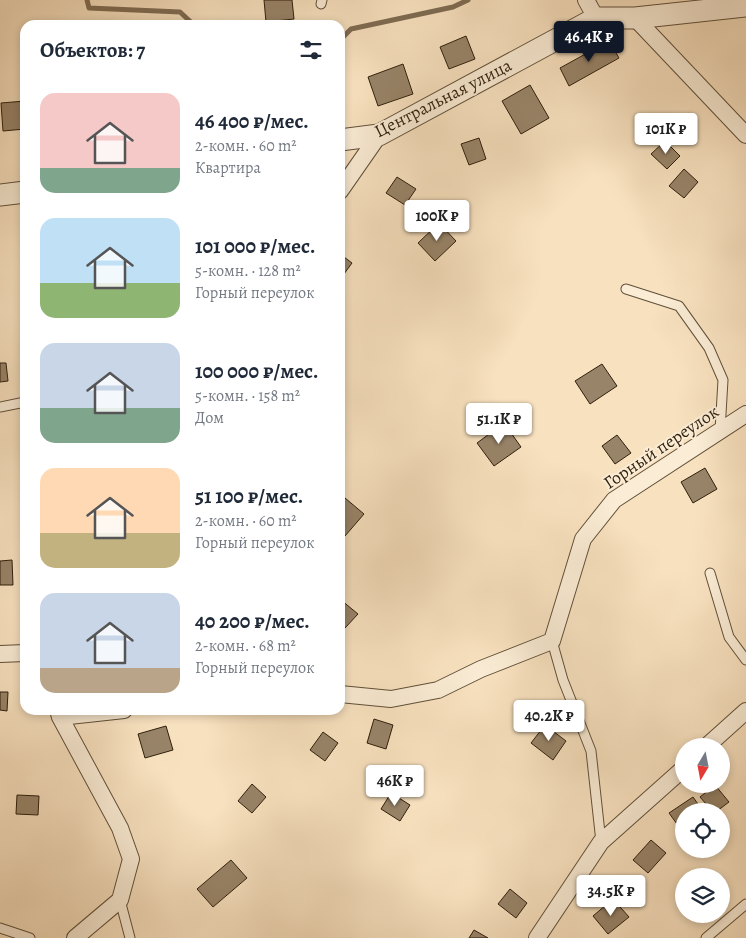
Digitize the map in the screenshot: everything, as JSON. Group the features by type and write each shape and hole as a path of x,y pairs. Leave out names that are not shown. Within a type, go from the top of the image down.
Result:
{"street":[{"name":"Центральная улица","path":"345,139 378,135 591,9 635,18 746,6"},
{"path":"635,18 746,135"},
{"path":"345,184 378,135"},
{"path":"0,196 20,193"},
{"name":"Горный переулок","path":"552,642 582,539 614,500 746,414"},
{"path":"345,694 391,699 438,690 481,669 552,642"},
{"path":"0,654 20,653"},
{"path":"716,738 746,711"},
{"path":"60,715 120,828 131,859 120,900 75,938"},
{"path":"537,938 601,842 675,776"}],"lane":[{"path":"626,289 679,306 709,348 723,380 720,431"},
{"path":"0,407 20,403"},
{"path":"710,573 730,637 746,660"},
{"path":"552,642 563,680 591,751 601,842"},
{"path":"120,900 130,938"},
{"path":"706,938 746,904"},
{"path":"0,928 30,938"}],"building":[{"path":"264,0 292,0 294,19 266,20"},
{"path":"466,36 475,59 449,69 440,47"},
{"path":"609,41 619,58 569,86 560,68"},
{"path":"403,64 413,94 378,106 368,77"},
{"path":"530,85 549,118 521,134 502,101"},
{"path":"20,101 20,129 3,131 1,103"},
{"path":"479,138 486,159 469,165 461,144"},
{"path":"665,141 680,156 667,169 651,154"},
{"path":"684,169 698,182 684,198 669,186"},
{"path":"397,177 416,189 405,205 386,193"},
{"path":"439,223 456,241 435,261 418,243"},
{"path":"345,258 352,263 345,273"},
{"path":"0,363 6,363 8,381 0,382"},
{"path":"602,364 617,386 590,404 575,381"},
{"path":"504,423 521,447 494,466 477,443"},
{"path":"617,435 631,453 615,464 602,446"},
{"path":"705,468 717,489 693,503 681,482"},
{"path":"345,498 364,514 345,536"},
{"path":"12,560 13,585 0,585 0,561"},
{"path":"345,603 358,614 345,628"},
{"path":"0,692 8,692 7,711 0,710"},
{"path":"374,719 393,725 386,749 367,743"},
{"path":"545,725 566,741 553,760 531,743"},
{"path":"166,726 173,750 145,758 138,734"},
{"path":"323,732 338,743 325,761 310,750"},
{"path":"252,784 266,797 252,813 238,801"},
{"path":"391,793 410,805 400,821 381,809"},
{"path":"705,793 722,793 729,802 705,803 700,797"},
{"path":"17,795 39,796 38,815 16,814"},
{"path":"693,797 697,803 684,803"},
{"path":"675,809 675,821 669,813"},
{"path":"651,840 666,853 648,873 633,860"},
{"path":"231,860 247,878 213,907 197,889"},
{"path":"510,889 527,903 516,918 498,904"},
{"path":"613,899 629,917 608,934 593,916"},
{"path":"474,930 488,938 469,938"}],"waterway":[{"path":"87,0 89,8 180,12 189,20"},
{"path":"345,35 351,29 453,7 468,0"}]}
